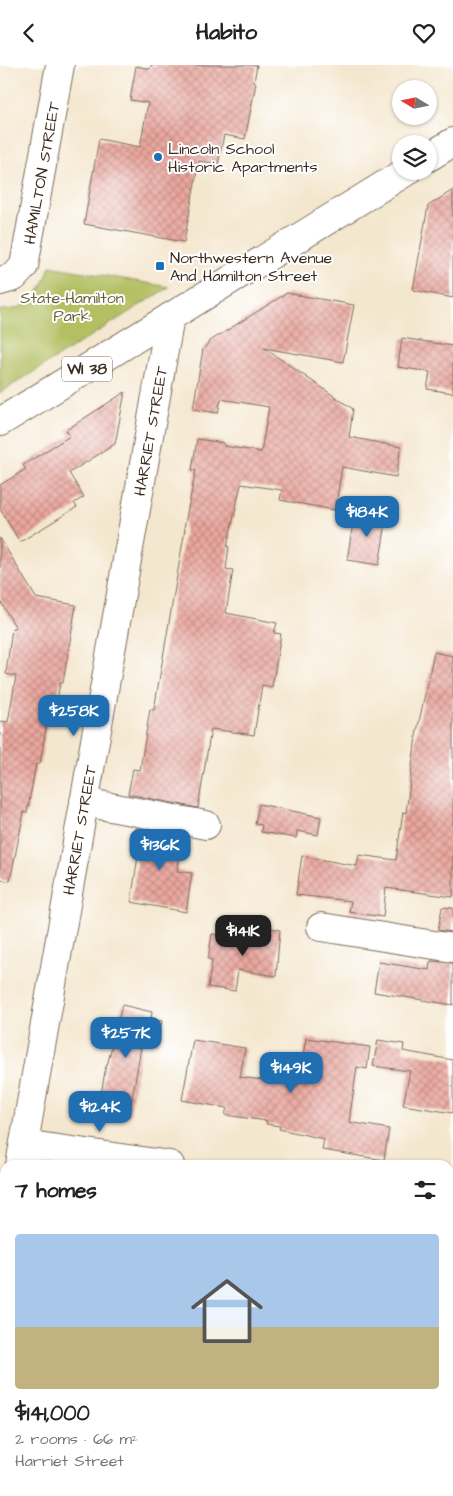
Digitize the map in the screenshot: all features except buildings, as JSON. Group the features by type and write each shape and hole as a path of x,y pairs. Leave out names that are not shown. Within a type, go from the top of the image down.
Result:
{"street":[{"name":"HAMILTON STREET","path":"7,279 24,266 60,65"},
{"path":"437,152 453,142"},
{"name":"WI 38","path":"0,422 392,180"},
{"name":"HARRIET STREET","path":"22,1154 170,317"},
{"path":"84,802 206,825"},
{"path":"321,927 453,948"},
{"path":"22,1154 103,1160"}],"green space":[{"name":"State-Hamilton Park","path":"50,266 169,287 0,393 0,310 19,307 33,298 39,292"}],"place":[{"name":"Lincoln School Historic Apartments","path":"158,157"},
{"name":"Northwestern Avenue And Hamilton Street","path":"160,266"}]}
